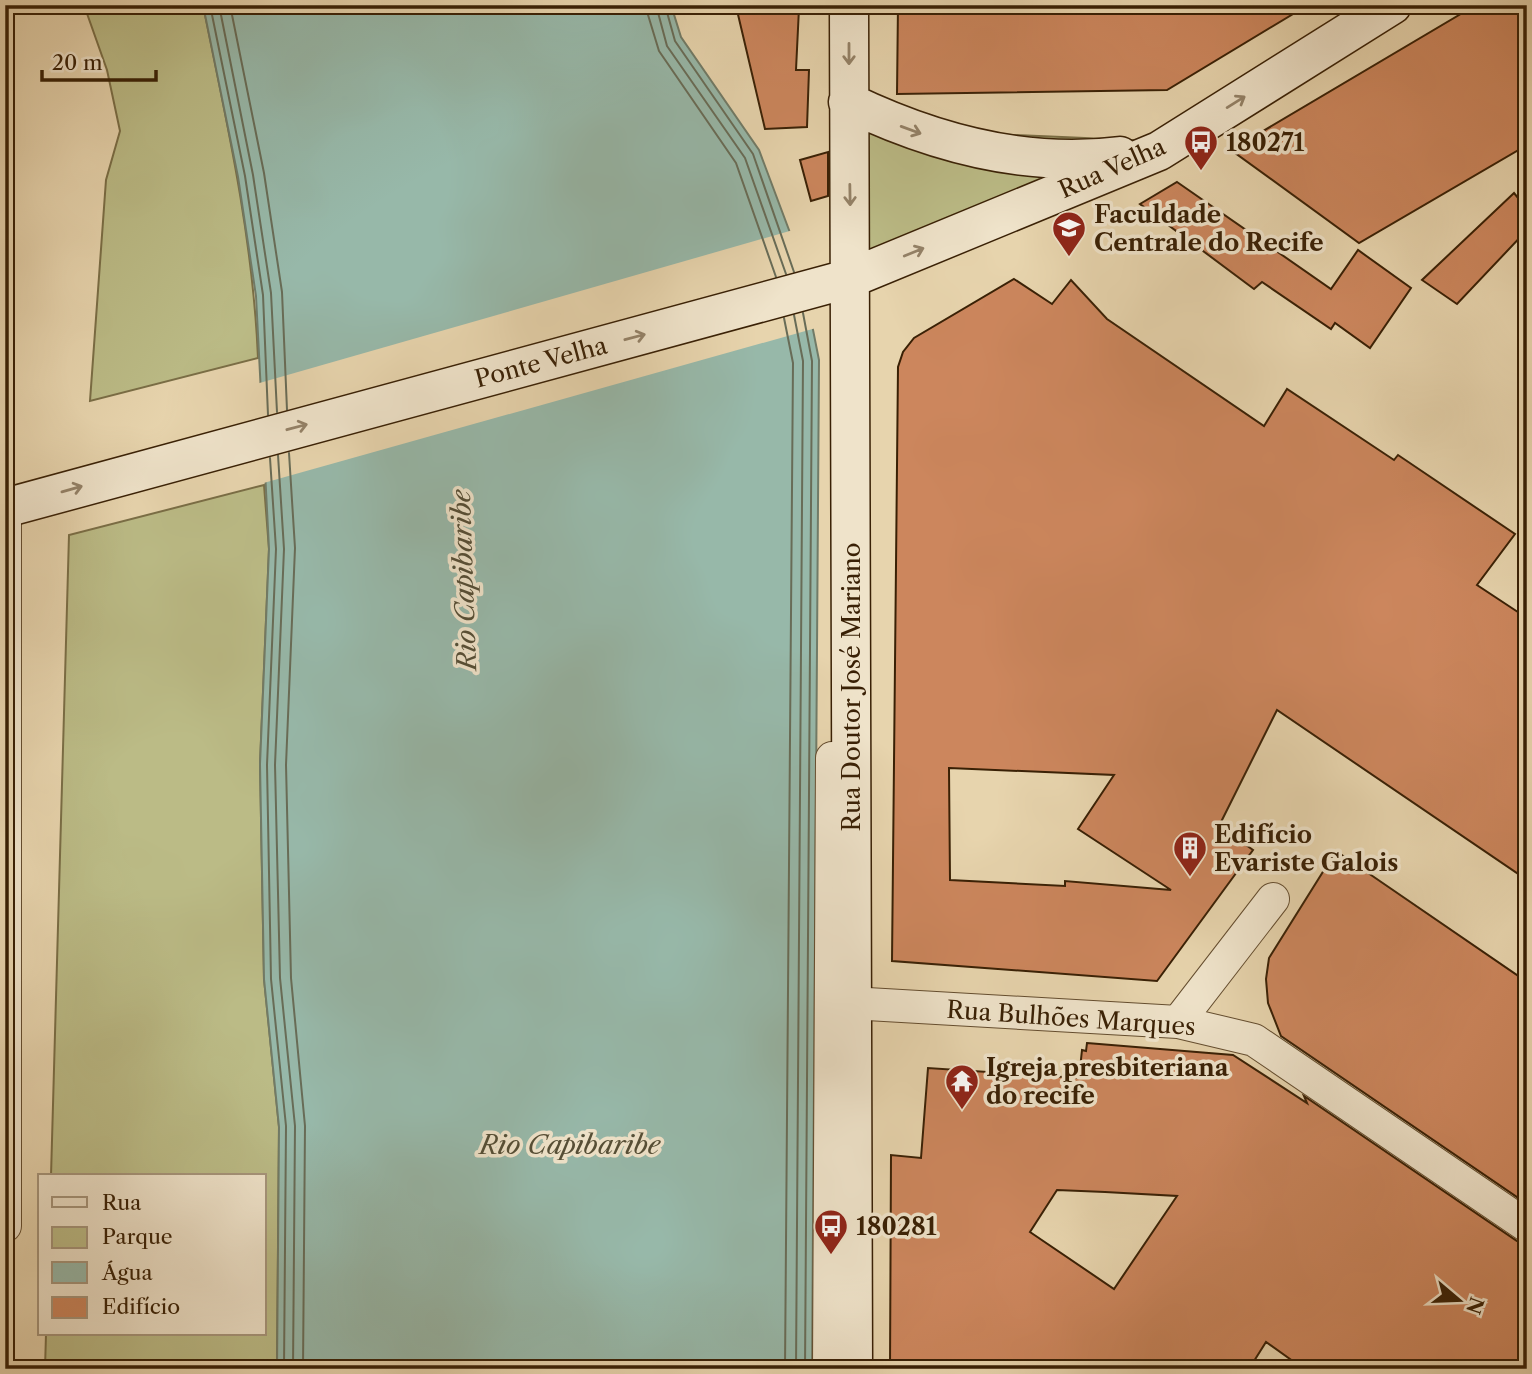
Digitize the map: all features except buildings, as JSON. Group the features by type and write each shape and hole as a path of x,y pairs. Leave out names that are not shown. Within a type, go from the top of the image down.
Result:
{"street":[{"name":"Rua Doutor José Mariano","path":"849,5 848,102 840,281 853,1369"},
{"name":"Rua Velha","path":"840,281 1158,151 1392,5"},
{"path":"848,102 908,130 957,145 1007,154 1070,158 1158,151"},
{"name":"Ponte Velha","path":"6,507 840,281"},
{"path":"829,1369 836,382 831,324"},
{"path":"5,1226 6,507"},
{"path":"1178,1022 1273,899"},
{"name":"Rua Bulhões Marques","path":"850,1003 1178,1022 1254,1040 1527,1226"}],"green space":[{"path":"84,5 203,5 245,224 258,358 90,401 106,180 120,131 107,70"},
{"path":"850,128 1154,141 852,277"},
{"path":"264,485 269,549 260,764 264,979 279,1127 277,1369 45,1369 46,1336 266,1336 266,1174 51,1174 69,535"}],"water":[{"name":"Rio Capibaribe","path":"203,5 671,5 681,37 759,150 798,254 819,360 812,1369 277,1369 279,1127 264,979 260,764 269,549 256,296 238,177"}],"pier":[{"path":"793,230 801,253 816,328 260,484 256,384"}],"place":[{"name":"180271","path":"1201,172"},
{"name":"Faculdade Centrale do Recife","path":"1069,258"},
{"name":"Edifício Evariste Galois","path":"1190,878"},
{"name":"Igreja presbiteriana do recife","path":"962,1111"},
{"name":"180281","path":"831,1256"}]}
